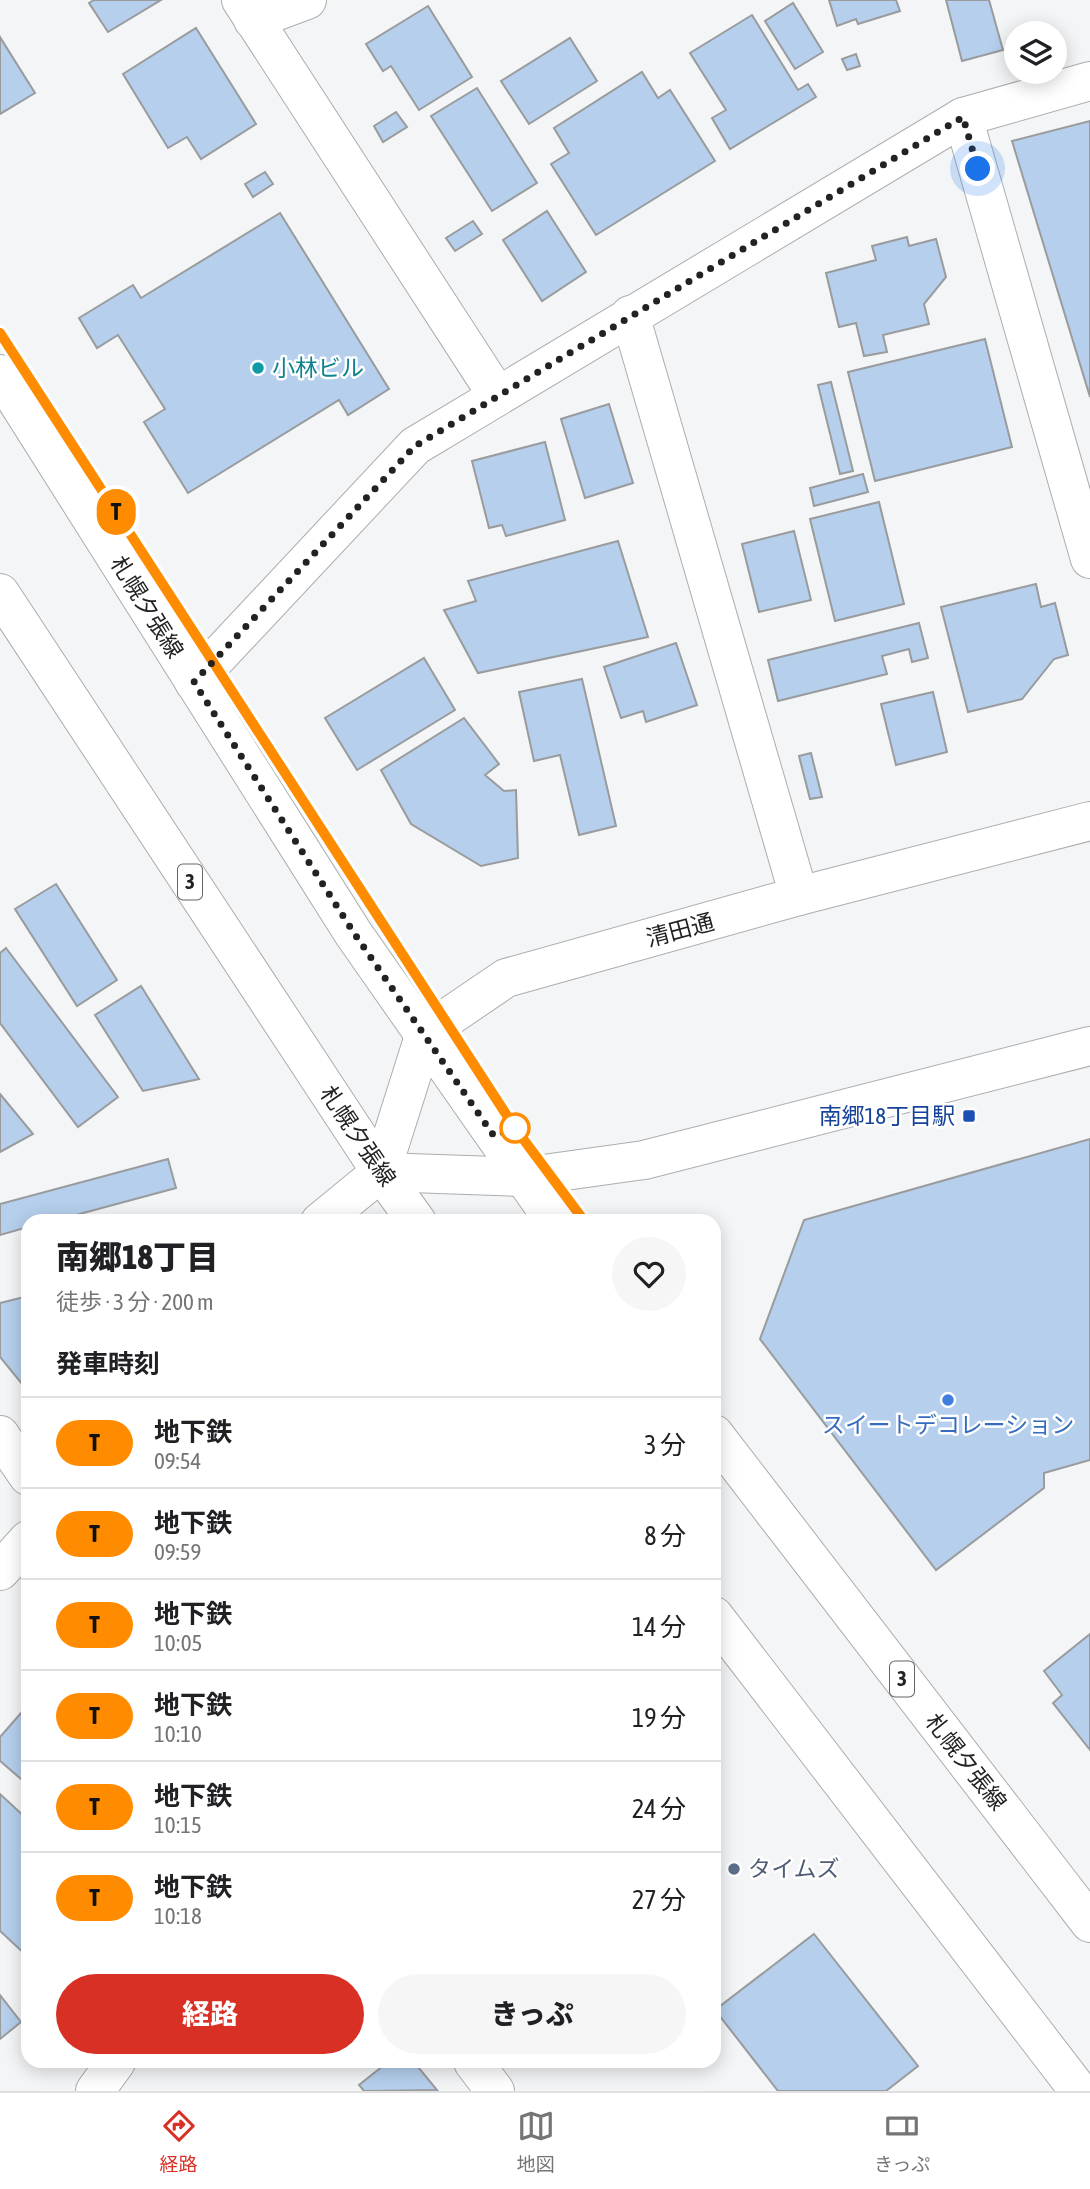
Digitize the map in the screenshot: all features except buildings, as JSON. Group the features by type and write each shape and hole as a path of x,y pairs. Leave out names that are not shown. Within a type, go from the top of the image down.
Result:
{"street":[{"path":"307,0 247,10 497,395"},
{"path":"194,682 415,446 963,117 1090,81"},
{"path":"963,117 1090,559"},
{"path":"630,315 799,897"},
{"name":"札幌夕張線","path":"0,374 354,933 549,1214"},
{"name":"札幌夕張線","path":"0,593 411,1214"},
{"name":"清田通","path":"425,1033 506,978 799,897 1090,821"},
{"path":"330,1214 381,1172 425,1033"},
{"path":"381,1172 522,1177 644,1160 1090,1046"},
{"path":"0,1435 21,1466"},
{"name":"札幌夕張線","path":"721,1443 1090,1923"},
{"path":"0,1571 21,1548"},
{"path":"721,1625 1079,2091"},
{"path":"95,2091 112,2068"},
{"path":"478,2068 495,2091"}],"metro line":[{"name":"T","path":"0,333 515,1128 579,1214"}],"place":[{"name":"小林ビル","path":"258,368"},
{"name":"南郷18丁目駅","path":"969,1116"},
{"name":"スイートデコレーション","path":"948,1400"},
{"name":"タイムズ","path":"734,1869"}],"route":[{"path":"515,1128 494,1136 354,933 194,682 415,446 963,117 978,169"}]}
